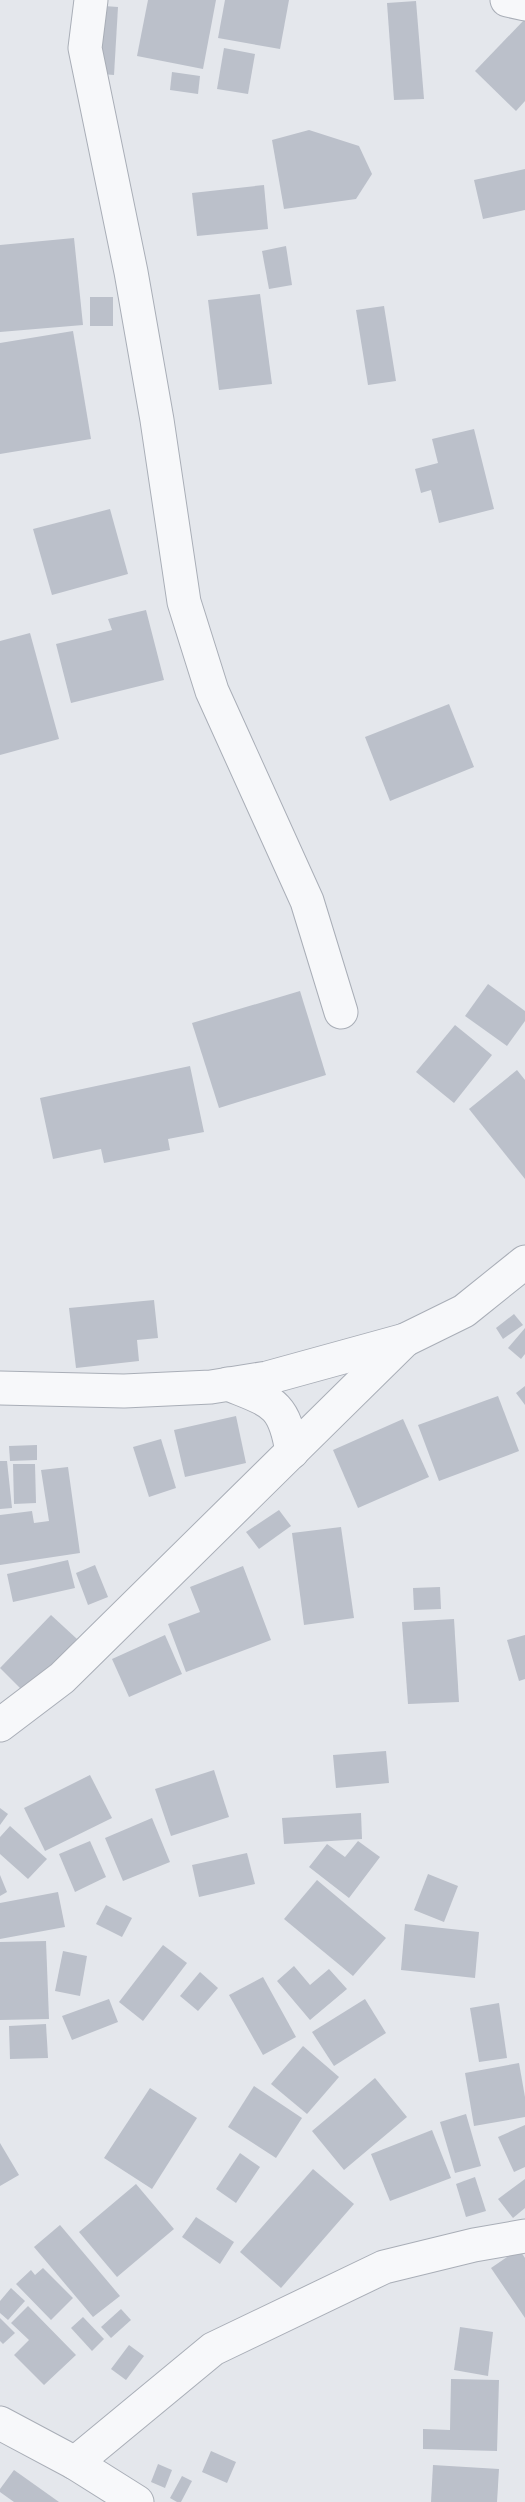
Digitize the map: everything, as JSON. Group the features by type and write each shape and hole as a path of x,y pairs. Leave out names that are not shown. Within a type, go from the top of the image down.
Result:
{"street":[{"path":"91,0 85,48 131,272 157,420 184,602 212,691 307,901 341,1012"},
{"path":"507,0 525,4"},
{"path":"0,1388 124,1391 228,1384 267,1378 405,1340 464,1311 525,1262"},
{"path":"0,1725 62,1678 405,1340"},
{"path":"228,1384 263,1398 278,1409 288,1425 292,1452"},
{"path":"75,2463 213,2349 384,2267 474,2245 525,2236"},
{"path":"0,2423 75,2463 137,2502"}],"building":[{"path":"148,0 216,0 203,69 137,56"},
{"path":"225,0 289,0 280,49 218,38"},
{"path":"416,1 424,99 394,100 387,3"},
{"path":"104,6 118,7 114,75 101,74"},
{"path":"525,19 525,101 516,111 475,71"},
{"path":"224,48 255,54 248,94 217,89"},
{"path":"172,72 200,76 198,94 170,90"},
{"path":"309,130 359,146 372,174 356,199 284,209 272,140"},
{"path":"525,169 525,210 483,219 474,180"},
{"path":"264,185 268,229 197,236 192,193"},
{"path":"74,238 83,325 0,332 0,245"},
{"path":"286,246 292,285 269,289 262,251"},
{"path":"260,294 272,384 219,390 208,300"},
{"path":"90,297 113,297 113,326 90,326"},
{"path":"384,306 396,381 368,385 356,310"},
{"path":"73,331 91,439 0,454 0,343"},
{"path":"474,429 494,509 439,523 431,490 421,493 415,469 438,463 432,439"},
{"path":"110,509 128,574 52,595 33,529"},
{"path":"146,610 164,680 71,703 56,644 112,630 108,619"},
{"path":"30,633 59,739 0,755 0,641"},
{"path":"449,704 474,767 390,801 365,737"},
{"path":"488,984 525,1011 525,1021 507,1046 465,1016"},
{"path":"300,991 326,1075 219,1108 192,1023"},
{"path":"455,1025 492,1055 454,1103 416,1072"},
{"path":"190,1066 204,1132 168,1139 170,1150 104,1163 101,1149 53,1159 40,1098"},
{"path":"517,1070 525,1080 525,1179 469,1109"},
{"path":"154,1300 158,1338 137,1340 139,1361 76,1368 69,1308"},
{"path":"514,1314 523,1325 503,1339 496,1328"},
{"path":"525,1328 525,1354 521,1359 508,1348"},
{"path":"525,1386 525,1405 516,1393"},
{"path":"498,1396 519,1451 439,1481 418,1425"},
{"path":"236,1416 246,1463 185,1477 174,1430"},
{"path":"403,1419 429,1477 358,1508 333,1450"},
{"path":"161,1439 176,1488 149,1497 133,1447"},
{"path":"37,1445 37,1460 10,1461 9,1446"},
{"path":"0,1461 7,1461 12,1508 0,1509"},
{"path":"13,1464 35,1464 36,1503 14,1504"},
{"path":"68,1467 80,1553 0,1565 0,1515 32,1511 34,1523 49,1521 41,1470"},
{"path":"279,1510 291,1526 259,1549 246,1532"},
{"path":"341,1527 354,1618 304,1625 292,1533"},
{"path":"68,1560 75,1588 13,1602 7,1574"},
{"path":"95,1565 108,1597 88,1605 76,1573"},
{"path":"243,1566 271,1640 186,1672 168,1624 200,1612 190,1587"},
{"path":"440,1587 441,1609 414,1610 413,1588"},
{"path":"51,1615 77,1639 26,1694 0,1668"},
{"path":"454,1619 459,1702 408,1704 402,1622"},
{"path":"165,1635 182,1674 129,1697 112,1659"},
{"path":"525,1635 525,1679 519,1681 507,1640"},
{"path":"386,1751 389,1783 336,1788 333,1755"},
{"path":"214,1770 229,1817 171,1836 155,1789"},
{"path":"90,1775 112,1818 45,1851 24,1808"},
{"path":"0,1808 8,1814 0,1825"},
{"path":"361,1813 362,1839 284,1844 282,1818"},
{"path":"152,1818 170,1862 123,1881 105,1838"},
{"path":"10,1826 47,1859 28,1879 0,1854 0,1837"},
{"path":"90,1841 106,1877 75,1892 59,1854"},
{"path":"358,1841 380,1857 349,1898 309,1867 327,1844 345,1857"},
{"path":"247,1853 255,1884 199,1897 192,1865"},
{"path":"428,1874 458,1886 444,1922 414,1910"},
{"path":"0,1875 7,1892 0,1896"},
{"path":"317,1880 386,1938 353,1976 284,1919"},
{"path":"58,1892 65,1927 0,1939 0,1903"},
{"path":"106,1905 132,1918 122,1937 96,1924"},
{"path":"405,1924 479,1932 475,1978 401,1970"},
{"path":"46,1941 49,2019 0,2020 0,1942"},
{"path":"163,1945 187,1963 143,2021 119,2002"},
{"path":"63,1951 87,1956 80,1996 55,1991"},
{"path":"294,1966 310,1985 329,1969 347,1989 310,2020 277,1981"},
{"path":"200,1972 218,1988 198,2011 180,1996"},
{"path":"263,1977 296,2037 263,2055 229,1995"},
{"path":"109,1999 118,2022 72,2040 62,2016"},
{"path":"365,1999 386,2033 334,2066 312,2032"},
{"path":"499,2003 507,2058 479,2062 470,2008"},
{"path":"46,2024 48,2058 10,2059 9,2026"},
{"path":"303,2046 339,2077 307,2114 271,2084"},
{"path":"519,2063 525,2097 525,2117 474,2126 465,2073"},
{"path":"375,2078 407,2117 344,2170 312,2131"},
{"path":"254,2086 302,2118 276,2158 228,2127"},
{"path":"150,2088 197,2118 152,2189 104,2158"},
{"path":"466,2114 481,2166 455,2173 440,2122"},
{"path":"525,2125 525,2167 514,2172 498,2137"},
{"path":"432,2130 451,2178 390,2201 371,2154"},
{"path":"0,2143 19,2175 0,2186"},
{"path":"240,2153 260,2167 236,2203 216,2189"},
{"path":"313,2169 354,2204 281,2288 240,2252"},
{"path":"475,2177 486,2211 466,2217 456,2184"},
{"path":"525,2179 525,2208 513,2218 498,2199"},
{"path":"136,2184 174,2229 117,2277 79,2232"},
{"path":"196,2217 234,2242 220,2264 182,2237"},
{"path":"60,2225 120,2296 93,2317 34,2247"},
{"path":"519,2249 525,2258 525,2318 491,2268"},
{"path":"43,2268 73,2298 51,2320 16,2284 31,2270 35,2275"},
{"path":"11,2288 25,2301 8,2320 0,2313 0,2301"},
{"path":"28,2306 76,2355 44,2385 14,2355 29,2340 11,2323"},
{"path":"121,2309 131,2320 111,2338 101,2327"},
{"path":"83,2317 104,2339 92,2351 71,2328"},
{"path":"0,2318 15,2333 3,2344 0,2341"},
{"path":"460,2327 493,2332 488,2376 454,2370"},
{"path":"129,2345 144,2356 126,2380 111,2369"},
{"path":"451,2379 499,2380 497,2451 423,2449 423,2429 450,2430"},
{"path":"211,2451 236,2462 227,2483 202,2472"},
{"path":"158,2464 172,2470 165,2488 151,2482"},
{"path":"433,2465 499,2469 497,2502 431,2502"},
{"path":"14,2470 59,2502 14,2502 0,2492 0,2489"},
{"path":"182,2476 192,2481 181,2502 177,2502 170,2498"}]}
